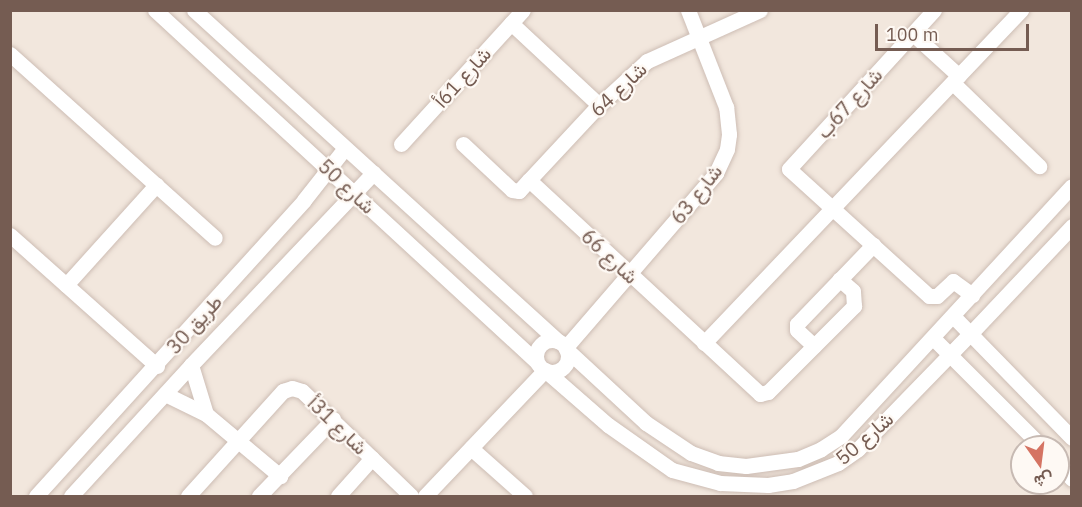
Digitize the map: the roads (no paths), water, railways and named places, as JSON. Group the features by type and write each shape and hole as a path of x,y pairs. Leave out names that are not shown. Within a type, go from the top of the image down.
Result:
{"street":[{"name":"شارع 50","path":"155,10 543,368 608,425 672,470 720,483 768,485 801,479 838,463 858,449 950,356 1071,226"},
{"name":"شارع 50","path":"194,10 666,439 718,463 746,466 798,459 821,450 841,436 1071,186"},
{"name":"شارع 61أ","path":"401,144 523,10"},
{"name":"شارع 63","path":"563,346 716,173 727,149 729,134 726,107 687,10"},
{"name":"شارع 64","path":"529,180 599,105 647,61 760,10"},
{"name":"شارع 67ب","path":"833,210 789,170 934,10"},
{"path":"704,343 1021,10"},
{"path":"512,23 599,105"},
{"path":"912,34 1039,166"},
{"path":"10,54 215,238"},
{"path":"463,144 512,190 519,191 529,180"},
{"name":"طريق 30","path":"36,496 157,366 304,200 345,148"},
{"name":"طريق 30","path":"71,496 191,365 373,173"},
{"name":"شارع 66","path":"529,180 758,393 768,392 814,346"},
{"path":"66,285 156,185"},
{"path":"833,210 929,296 935,297 953,281 972,295"},
{"path":"14,245 66,285 157,366"},
{"path":"840,279 853,291 854,306 814,346 797,330 797,324 840,279 873,245"},
{"path":"953,316 1071,438"},
{"path":"933,338 1030,435"},
{"path":"548,340 563,346 568,358 564,366 556,371 543,368 536,353 540,345 548,340"},
{"path":"191,365 206,414"},
{"path":"425,496 543,368"},
{"name":"شارع 31أ","path":"239,442 287,389 303,390 411,496"},
{"path":"165,393 206,414 280,476"},
{"path":"259,496 333,419"},
{"path":"188,496 239,442"},
{"path":"471,448 525,496"},
{"path":"338,496 372,458"}]}
